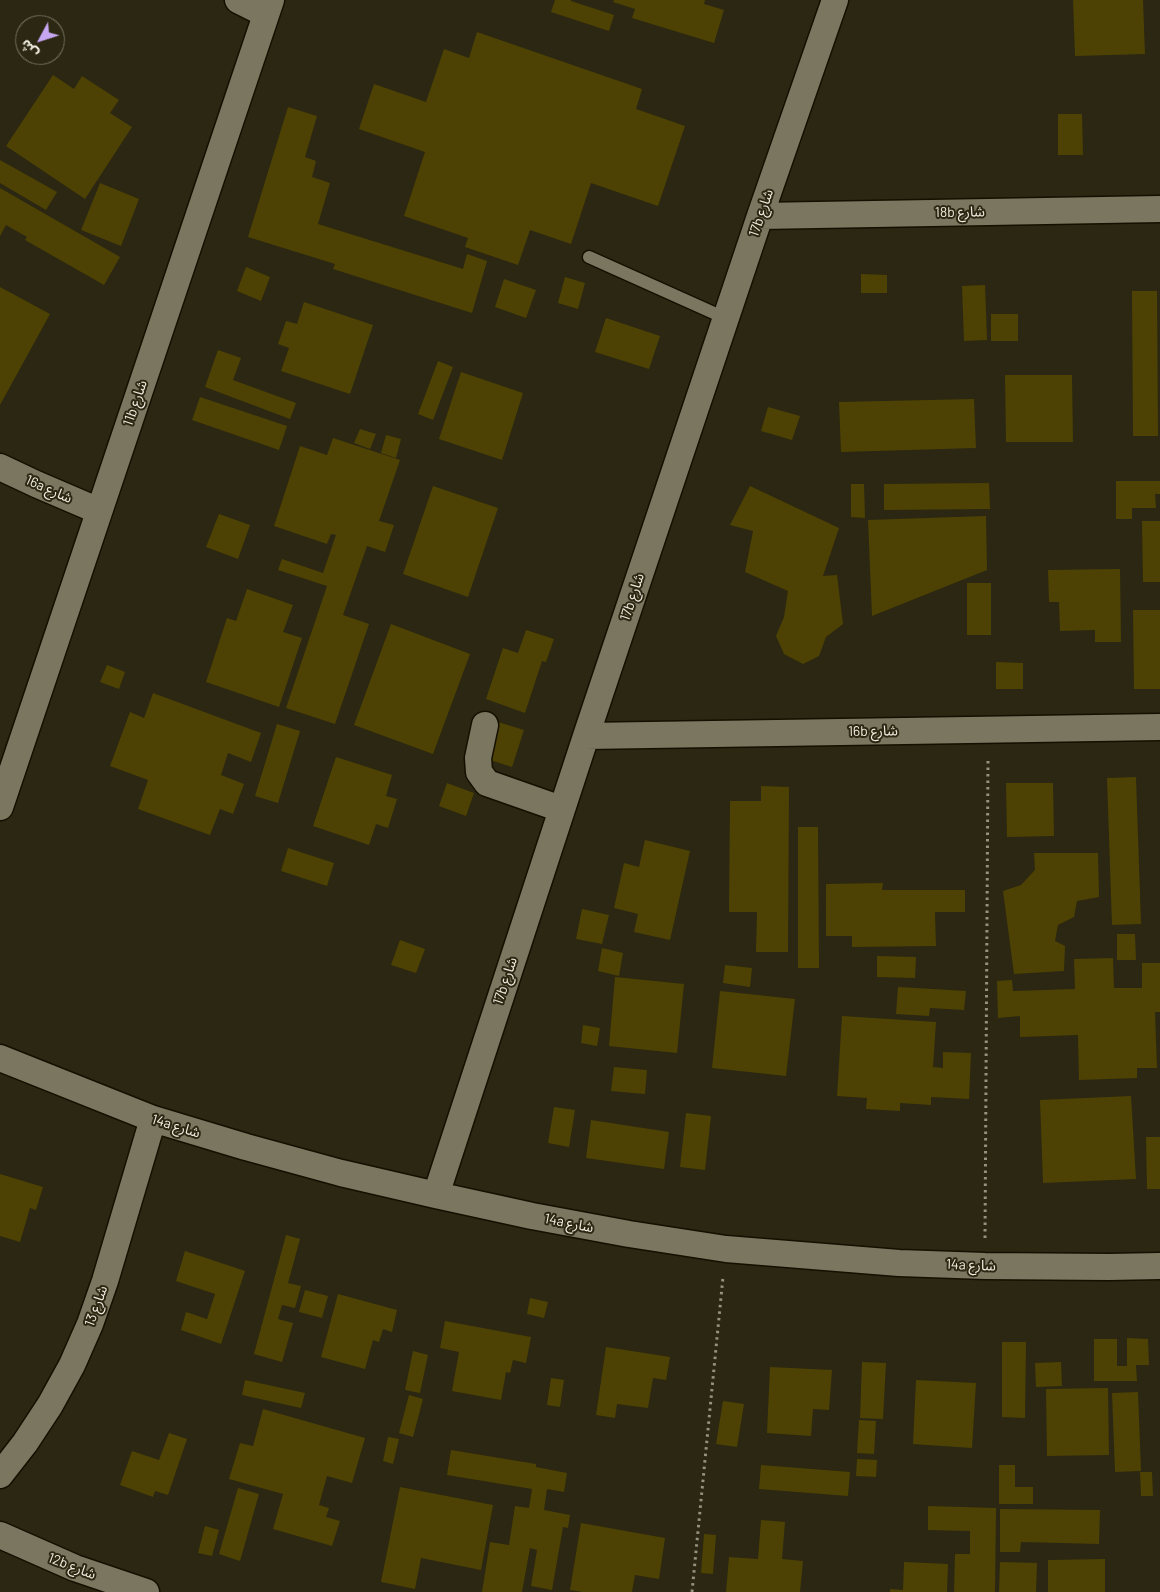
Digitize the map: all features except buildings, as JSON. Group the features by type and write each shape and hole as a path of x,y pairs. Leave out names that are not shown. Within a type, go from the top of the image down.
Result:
{"street":[{"path":"238,0 268,7"},
{"name":"17b شارع","path":"436,1195 561,809 725,318 835,0"},
{"name":"11b شارع","path":"0,807 268,7"},
{"name":"18b شارع","path":"760,216 1160,209"},
{"name":"16a شارع","path":"0,467 99,511"},
{"path":"485,725 478,758 479,772 487,783 561,809"},
{"name":"16b شارع","path":"586,736 1160,727"},
{"name":"14a شارع","path":"0,1058 153,1119 246,1147 340,1173 580,1225 726,1249 899,1263 985,1266 1160,1266"},
{"name":"شارع 13","path":"0,1474 25,1443 50,1405 72,1365 90,1324 105,1281 153,1119"},
{"name":"12b شارع","path":"0,1535 75,1568 146,1592"}],"lane":[{"path":"589,258 725,318"}],"path":[{"path":"985,1266 988,730"},
{"path":"692,1592 726,1249"}]}
